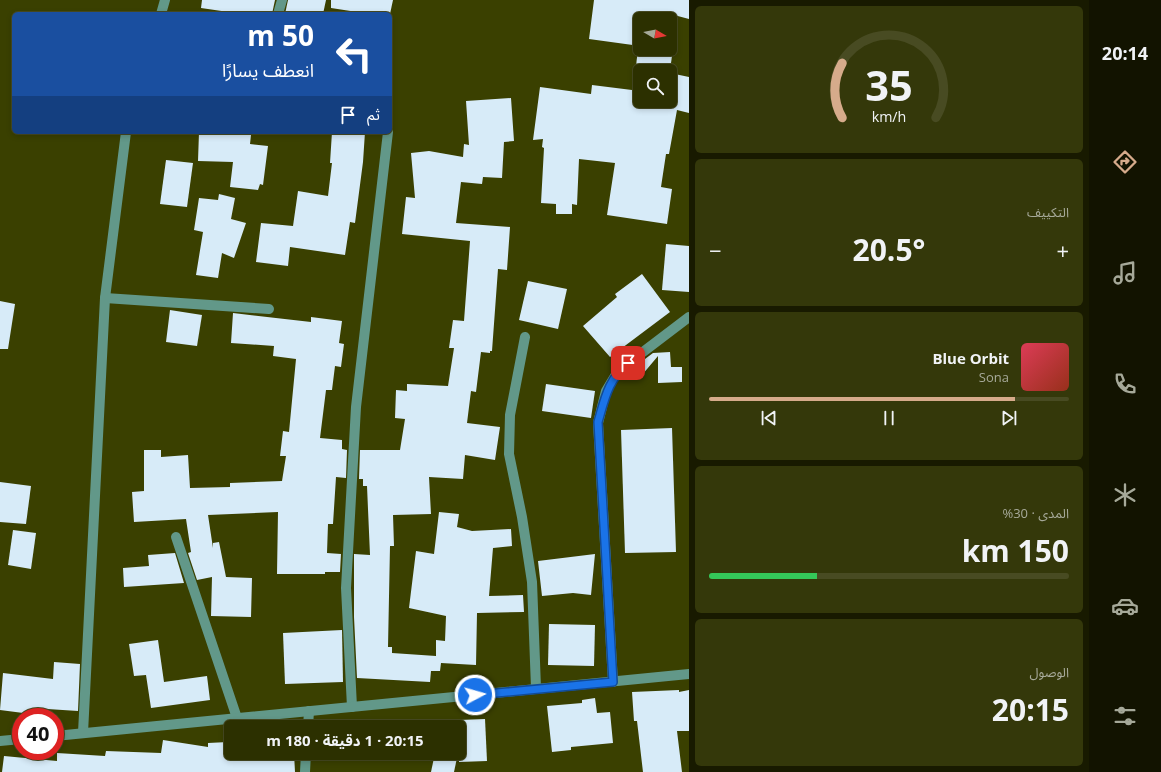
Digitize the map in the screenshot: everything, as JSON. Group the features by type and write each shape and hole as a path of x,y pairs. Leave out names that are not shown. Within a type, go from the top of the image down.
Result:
{"street":[{"path":"162,12 165,0"},
{"path":"279,12 282,0"},
{"path":"83,733 105,298 126,134"},
{"path":"352,707 346,588 356,407 388,134"},
{"path":"105,298 269,309"},
{"path":"613,682 598,422 606,391 618,371 689,317"},
{"path":"525,337 510,415 509,454 522,517 532,582 536,688"},
{"path":"176,537 237,718"},
{"path":"64,735 689,674"},
{"path":"308,720 309,711"},
{"path":"0,741 12,740"},
{"path":"305,772 306,760"}],"building":[{"path":"202,0 275,0 272,12 228,12 201,8"},
{"path":"288,0 326,0 323,12 285,12"},
{"path":"331,0 393,0 390,12 357,12 331,8"},
{"path":"594,0 689,0 689,19 677,16 677,12 633,12 633,45 589,39"},
{"path":"637,56 672,56 671,64 636,64"},
{"path":"677,74 689,77 689,113 677,110 669,154 666,154 661,187 672,189 667,224 607,215 615,163 579,159 577,205 572,204 572,214 556,214 556,204 541,203 544,148 542,147 543,139 533,140 540,87 591,94 592,85 633,90 633,108 677,108"},
{"path":"511,98 514,141 504,142 502,178 483,177 482,184 461,182 456,223 510,227 507,270 498,269 492,351 490,351 490,353 481,352 476,392 471,391 467,423 500,427 495,460 465,455 463,479 429,477 431,514 393,515 394,546 390,546 388,647 392,647 392,653 436,656 436,640 445,641 446,616 409,608 416,551 434,554 439,512 459,514 457,527 472,531 511,529 512,546 493,548 489,596 523,595 524,612 477,613 476,665 441,663 440,671 431,671 430,682 357,678 354,617 354,554 370,555 367,486 363,486 363,479 359,479 360,450 400,450 405,419 395,418 396,390 407,391 407,384 448,386 454,348 449,348 453,320 464,321 470,241 402,234 406,197 415,198 411,153 429,151 463,157 464,144 469,145 466,101"},
{"path":"199,134 251,135 250,144 268,146 263,185 260,184 258,190 230,187 233,162 198,161"},
{"path":"332,134 365,134 363,162 355,223 350,222 345,255 290,247 288,266 256,262 261,223 293,226 298,191 328,196 332,163 330,163"},
{"path":"166,160 193,163 187,207 160,204"},
{"path":"219,194 235,198 231,219 246,223 234,258 222,253 218,278 196,275 203,232 194,230 199,198 218,200"},
{"path":"666,244 689,246 689,292 662,290"},
{"path":"642,274 670,312 610,357 583,326 617,297 615,294"},
{"path":"528,281 567,289 558,329 519,320"},
{"path":"0,301 15,304 8,349 0,349"},
{"path":"170,310 202,315 197,346 166,342"},
{"path":"233,313 311,322 311,317 342,321 339,343 344,344 341,367 335,366 332,390 326,390 320,438 342,440 342,449 347,450 346,478 336,477 333,524 328,524 327,553 341,554 340,572 325,572 325,574 277,574 278,512 208,515 213,548 213,543 219,542 226,577 252,578 251,617 211,616 212,577 197,580 188,553 191,552 186,519 134,522 132,492 144,491 144,450 161,450 161,457 188,455 190,488 230,487 230,483 282,481 286,456 280,456 283,431 289,432 296,359 273,356 274,346 231,343"},
{"path":"670,352 671,367 682,367 682,382 658,383 658,356 642,375 633,368 653,353"},
{"path":"546,384 595,391 591,418 542,411"},
{"path":"672,428 676,552 625,553 621,430"},
{"path":"0,482 31,486 26,524 0,522"},
{"path":"13,530 36,533 31,569 8,565"},
{"path":"175,553 184,583 124,587 123,568 149,566 148,555"},
{"path":"595,554 591,595 573,593 542,596 538,561"},
{"path":"549,624 595,625 594,666 548,665"},
{"path":"342,630 343,682 285,684 283,633"},
{"path":"158,640 164,682 207,676 210,700 151,708 146,675 134,676 129,644"},
{"path":"54,662 80,664 78,711 64,710 64,708 12,708 12,712 0,710 3,673 53,679"},
{"path":"679,690 679,692 689,690 689,731 677,731 682,772 643,772 637,721 634,721 632,692"},
{"path":"595,698 597,713 610,712 613,743 571,747 571,750 552,752 547,706 582,703 582,700"},
{"path":"485,719 487,761 459,762 459,760 466,760 466,720 459,720"},
{"path":"163,740 208,747 208,743 224,742 224,760 294,760 295,772 2,772 4,756 12,757 12,760 57,761 64,760 64,753 105,756 106,751 161,753"},
{"path":"434,760 457,760 454,772 431,772"}],"route":[{"path":"475,695 536,688 613,682 598,422 606,391 618,371 628,363"}]}
